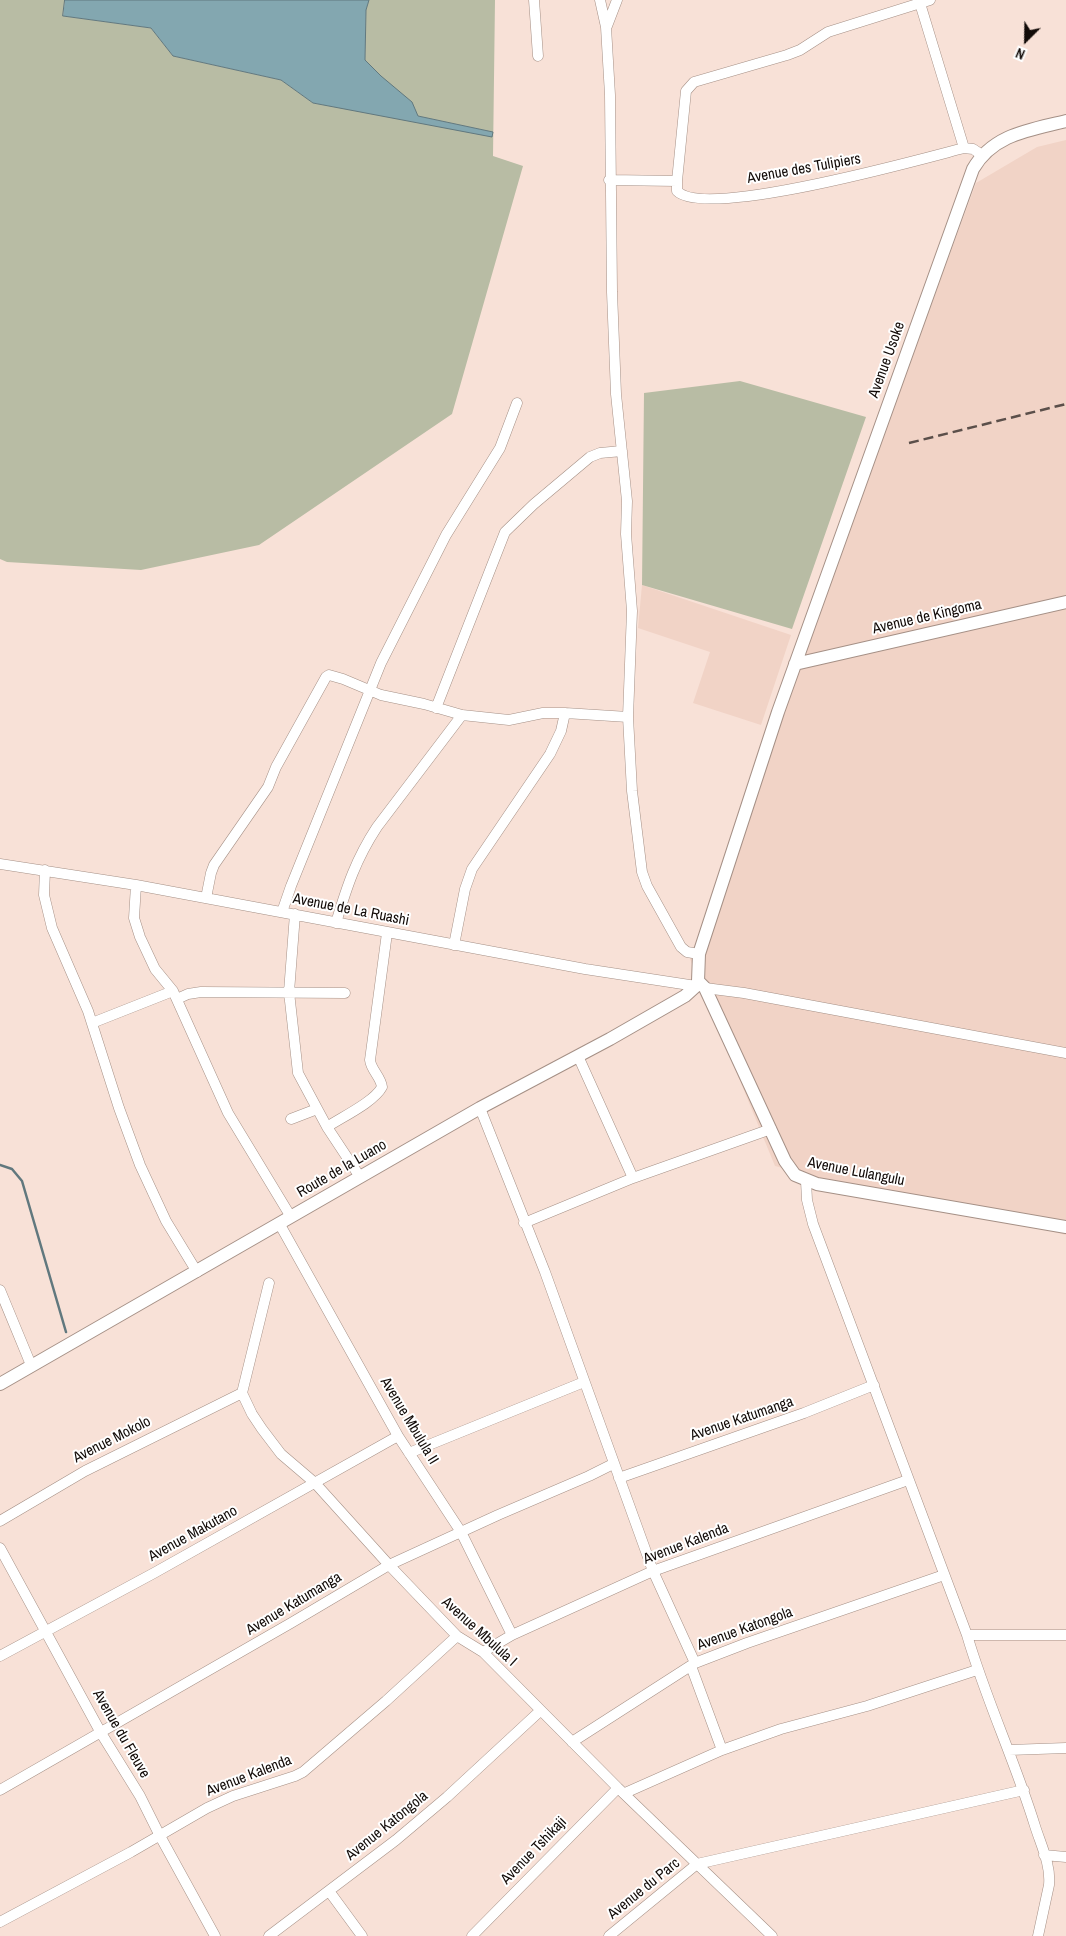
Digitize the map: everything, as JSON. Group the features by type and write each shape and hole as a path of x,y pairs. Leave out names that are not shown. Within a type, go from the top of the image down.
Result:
{"street":[{"path":"534,0 538,56"},
{"path":"600,0 606,27 610,95 609,180 616,394 627,500 626,534 632,611 628,717 632,791 642,872 647,886 681,946 687,952 699,954"},
{"path":"606,27 617,0"},
{"path":"609,180 677,181 686,91 694,82 787,55 800,50 828,32 923,1 964,148 973,149 982,155"},
{"name":"Avenue Usoke","path":"700,985 699,954 795,664 973,169 982,155 997,142 1066,121"},
{"name":"Avenue des Tulipiers","path":"677,181 678,192 691,197 724,198 782,192 862,175 964,148"},
{"path":"282,912 388,648 446,535 500,448 517,403"},
{"path":"436,708 504,532 590,457 600,453 622,451"},
{"name":"Avenue de Kingoma","path":"795,664 1066,602"},
{"path":"206,898 210,873 214,865 268,786 276,767 326,677 332,675 387,697 462,715 509,720 543,713 565,712 628,717"},
{"path":"454,945 465,889 472,869 550,754 561,731 565,712"},
{"path":"336,923 356,864 365,846 377,827 462,715"},
{"name":"Avenue de La Ruashi","path":"0,864 136,885 585,969 700,985 1066,1053"},
{"path":"45,870 44,895 50,922 92,1023 118,1108 140,1165 166,1221 197,1272"},
{"name":"Avenue Mbulula II","path":"136,885 134,918 136,928 155,969 175,995 228,1113 398,1436 461,1532 512,1635"},
{"path":"295,914 289,992 298,1073 327,1127 360,1177"},
{"path":"327,1127 371,1098 382,1087 382,1083 370,1065 370,1060 387,933"},
{"name":"Route de la Luano","path":"0,1384 480,1108 685,996 700,985"},
{"name":"Avenue Lulangulu","path":"700,985 792,1172 806,1181 1066,1227"},
{"path":"92,1023 175,995 201,992 345,992"},
{"path":"578,1056 633,1178"},
{"path":"480,1108 545,1272 653,1571 693,1664 722,1750"},
{"path":"291,1119 317,1109"},
{"path":"524,1223 633,1178 771,1130"},
{"path":"806,1181 806,1200 813,1224 967,1635 977,1670 1024,1790 1044,1855 1050,1878 1038,1936"},
{"path":"242,1392 269,1283"},
{"path":"0,1290 31,1366"},
{"path":"409,1453 584,1382"},
{"name":"Avenue Katumanga","path":"619,1478 804,1413 874,1385"},
{"name":"Avenue Mbulula I","path":"242,1392 252,1414 271,1442 314,1483 457,1636 483,1652 540,1711 772,1936"},
{"name":"Avenue Mokolo","path":"0,1521 84,1471 242,1392"},
{"name":"Avenue Makutano","path":"0,1656 154,1573 398,1436"},
{"name":"Avenue Katumanga","path":"0,1790 389,1565 613,1464"},
{"name":"Avenue Kalenda","path":"483,1652 512,1635 653,1571 908,1480"},
{"name":"Avenue du Fleuve","path":"0,1548 101,1733 140,1796 215,1936"},
{"name":"Avenue Katongola","path":"572,1742 693,1664 747,1642 944,1575"},
{"path":"967,1635 1066,1635"},
{"name":"Avenue Kalenda","path":"0,1922 160,1836 207,1808 233,1796 303,1772 386,1701 457,1636"},
{"path":"621,1790 781,1729 867,1706 977,1670"},
{"name":"Avenue Katongola","path":"269,1936 369,1861 428,1813 540,1711"},
{"path":"1009,1750 1066,1748"},
{"name":"Avenue Tshikaji","path":"472,1936 621,1790"},
{"path":"697,1864 1024,1790"},
{"path":"1044,1855 1066,1857"},
{"name":"Avenue du Parc","path":"609,1936 697,1864"},
{"path":"329,1891 362,1936"}],"shaded area":[{"path":"1066,140 1066,1235 969,1211 926,1206 775,1166 690,959 976,183 1037,147"},
{"path":"642,585 791,635 761,725 693,703 710,652 638,628"}],"green space":[{"path":"0,0 65,0 63,16 151,28 173,56 281,80 313,103 492,132 417,116 365,60 366,9 369,0 495,0 493,156 523,166 452,414 259,545 141,570 7,562 0,559"},
{"path":"740,381 866,417 792,629 642,585 644,393"}],"water":[{"path":"65,0 369,0 366,10 365,60 412,102 418,116 493,132 492,137 313,103 281,80 173,56 151,28 63,16"}],"waterway":[{"path":"0,1165 12,1169 22,1181 66,1332"}],"railway":[{"path":"909,443 1066,404"}]}
